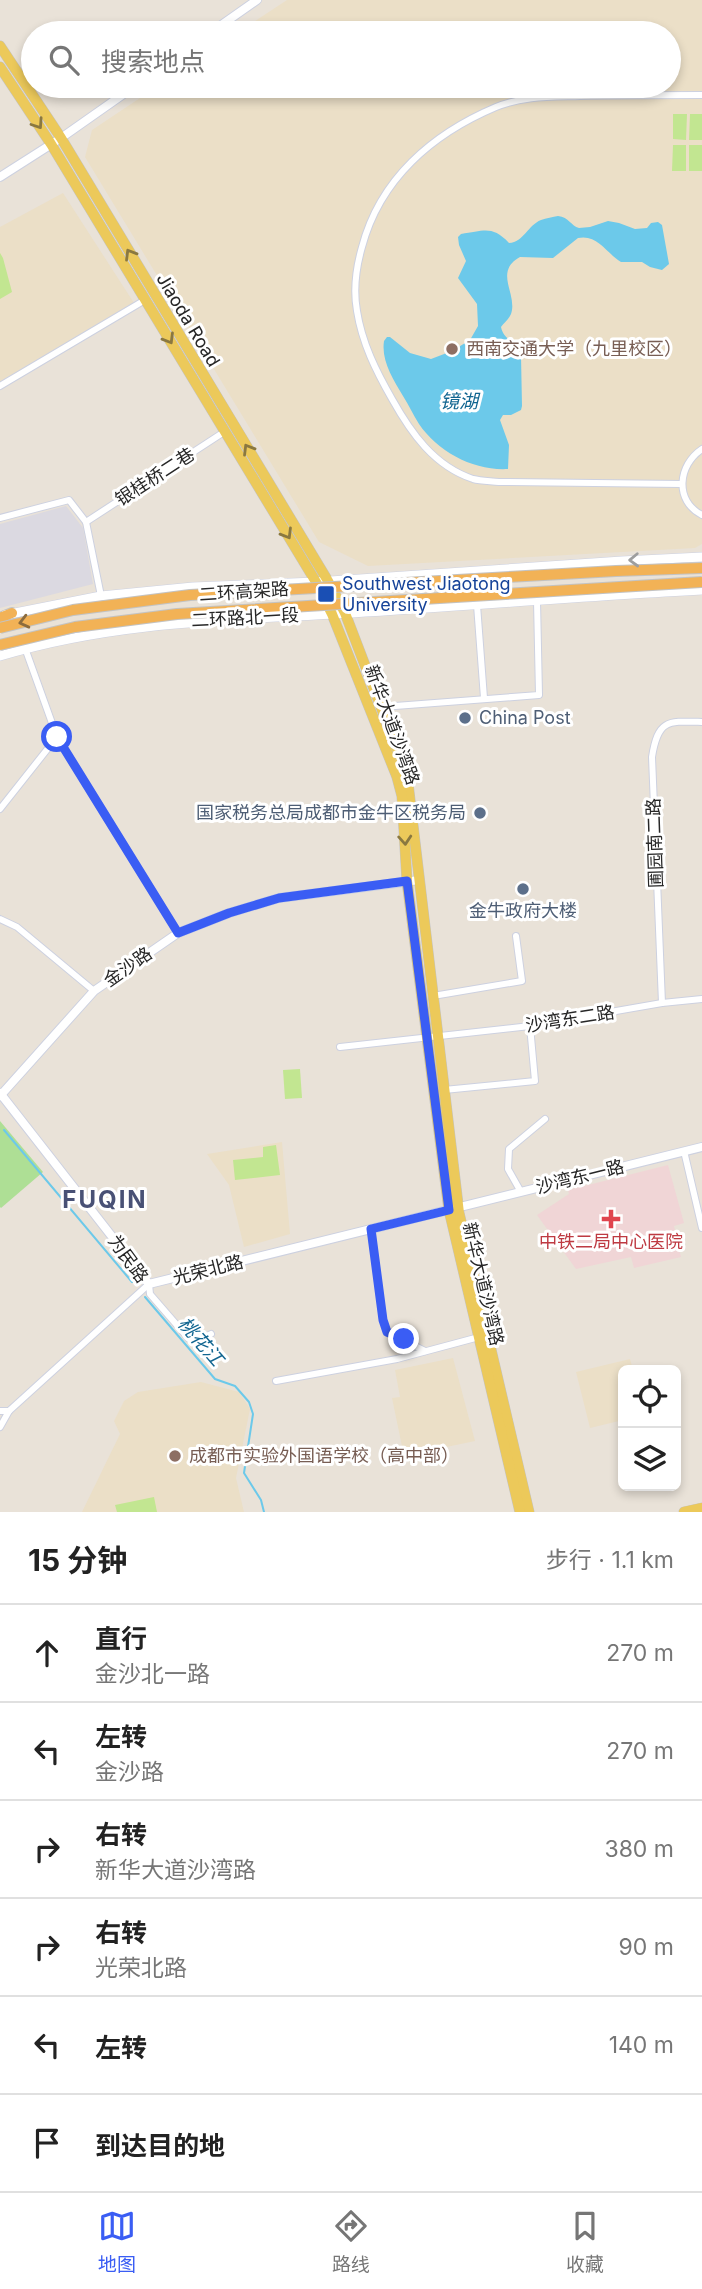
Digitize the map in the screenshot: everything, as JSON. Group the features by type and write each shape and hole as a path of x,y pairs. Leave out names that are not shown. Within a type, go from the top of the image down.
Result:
{"highway":[{"name":"二环高架路","path":"0,628 73,610 190,595 702,568"},
{"name":"二环高架路","path":"0,645 75,627 177,614 702,582"}],"main road":[{"name":"Jiaoda Road","path":"0,46 21,78"},
{"name":"Jiaoda Road","path":"0,67 51,144 316,582 332,614"},
{"name":"Jiaoda Road","path":"34,98 345,613"},
{"name":"二环路北一段","path":"4,616 101,596 193,587 316,582 702,557"},
{"name":"二环路北一段","path":"0,656 62,639 176,622 702,590"},
{"name":"新华大道沙湾路","path":"345,613 407,775 444,1090 453,1209 529,1512"},
{"name":"新华大道沙湾路","path":"332,614 397,777 402,796 407,881 426,1037 453,1209 479,1337 520,1512"},
{"path":"684,1512 702,1508"}],"street":[{"path":"226,21 257,0"},
{"path":"681,95 702,95"},
{"path":"0,177 118,98"},
{"path":"525,98 474,117 413,160 394,180 368,226 356,275 356,309 366,349 405,422 423,446 444,465 474,479 499,482 682,484"},
{"path":"0,386 145,300"},
{"name":"银桂桥二巷","path":"86,522 224,432"},
{"path":"702,449 686,465 682,484 688,503 702,515"},
{"path":"0,518 69,500 86,522 101,596"},
{"path":"382,707 539,695 537,601"},
{"path":"477,605 484,698"},
{"path":"25,648 57,737 178,933"},
{"name":"圃园南二路","path":"662,1003 652,757 654,740 662,726 671,721 702,722"},
{"path":"0,809 57,737"},
{"name":"金沙路","path":"0,1094 94,991 178,933 229,913 279,898 419,880"},
{"path":"0,919 18,927 94,991"},
{"path":"433,996 522,981 516,936"},
{"name":"沙湾东二路","path":"340,1047 530,1026 662,1003 702,999"},
{"path":"444,1090 535,1080 530,1026"},
{"name":"为民路","path":"0,1094 149,1284 150,1294 189,1339 202,1339 211,1334"},
{"path":"522,1192 508,1169 509,1149 544,1119"},
{"name":"沙湾东一路","path":"453,1209 702,1147"},
{"path":"684,1152 702,1228"},
{"name":"光荣北路","path":"9,1410 149,1284 453,1209"},
{"path":"371,1229 383,1320 387,1332 425,1351"},
{"path":"276,1381 397,1359 479,1337"},
{"path":"0,1411 9,1410"},
{"path":"0,1427 9,1410"}],"shaded area":[{"name":"西南交通大学（九里校区）","path":"287,0 702,0 702,544 695,548 368,566 319,542 85,157 92,130 140,98 681,98 681,21 255,21"},
{"path":"63,193 134,303 0,382 0,227"},
{"path":"66,506 83,528 93,584 0,608 0,524"},
{"path":"282,1142 290,1234 244,1247 229,1185 207,1154"},
{"name":"中铁二局中心医院","path":"668,1165 684,1223 674,1226 681,1257 634,1268 631,1257 576,1269 537,1215 569,1194 568,1190"},
{"path":"453,1358 475,1441 404,1456 392,1398 400,1397 395,1370"},
{"path":"630,1359 632,1365 618,1365 618,1421 590,1428 576,1372"},
{"name":"成都市实验外国语学校（高中部）","path":"201,1382 239,1392 250,1409 236,1478 244,1512 82,1512 120,1434 114,1421 124,1401 138,1392"}],"green space":[{"path":"673,114 687,114 686,140 673,139"},
{"path":"690,114 702,114 702,140 689,140"},
{"path":"673,145 686,145 686,171 672,171"},
{"path":"689,145 702,145 702,171 689,171"},
{"path":"0,253 12,292 0,299"},
{"path":"300,1069 302,1098 285,1099 283,1070"},
{"path":"0,1121 43,1172 1,1208 0,1207"},
{"path":"276,1145 280,1175 235,1180 233,1160 263,1157 263,1147"},
{"path":"154,1497 157,1512 117,1512 115,1505"}],"water":[{"name":"镜湖","path":"558,216 579,228 608,221 635,229 647,228 651,223 658,222 662,225 669,264 662,270 642,262 621,262 596,241 585,238 578,238 553,258 520,257 512,263 507,276 512,299 511,314 501,327 521,356 522,406 521,410 511,415 503,415 500,420 509,445 508,469 482,467 447,451 419,424 389,370 384,356 384,341 390,337 410,353 431,359 470,340 478,326 477,304 458,278 466,261 458,237 461,234 492,231 509,243 514,242 537,222"}],"waterway":[{"name":"桃花江","path":"4,1130 132,1282"},
{"name":"桃花江","path":"145,1297 215,1379 235,1386 249,1402 253,1414 244,1473 261,1500 264,1512"}],"place":[{"name":"西南交通大学（九里校区）","path":"452,349"},
{"name":"Southwest Jiaotong University","path":"326,594"},
{"name":"China Post","path":"465,718"},
{"name":"国家税务总局成都市金牛区税务局","path":"480,813"},
{"name":"金牛政府大楼","path":"523,889"},
{"name":"中铁二局中心医院","path":"611,1219"},
{"name":"成都市实验外国语学校（高中部）","path":"175,1456"}],"district":[{"name":"FUQIN","path":"105,1200"}],"route":[{"path":"57,737 178,933 229,913 279,898 407,881 449,1210 371,1229 383,1320 387,1332 404,1339"}]}
